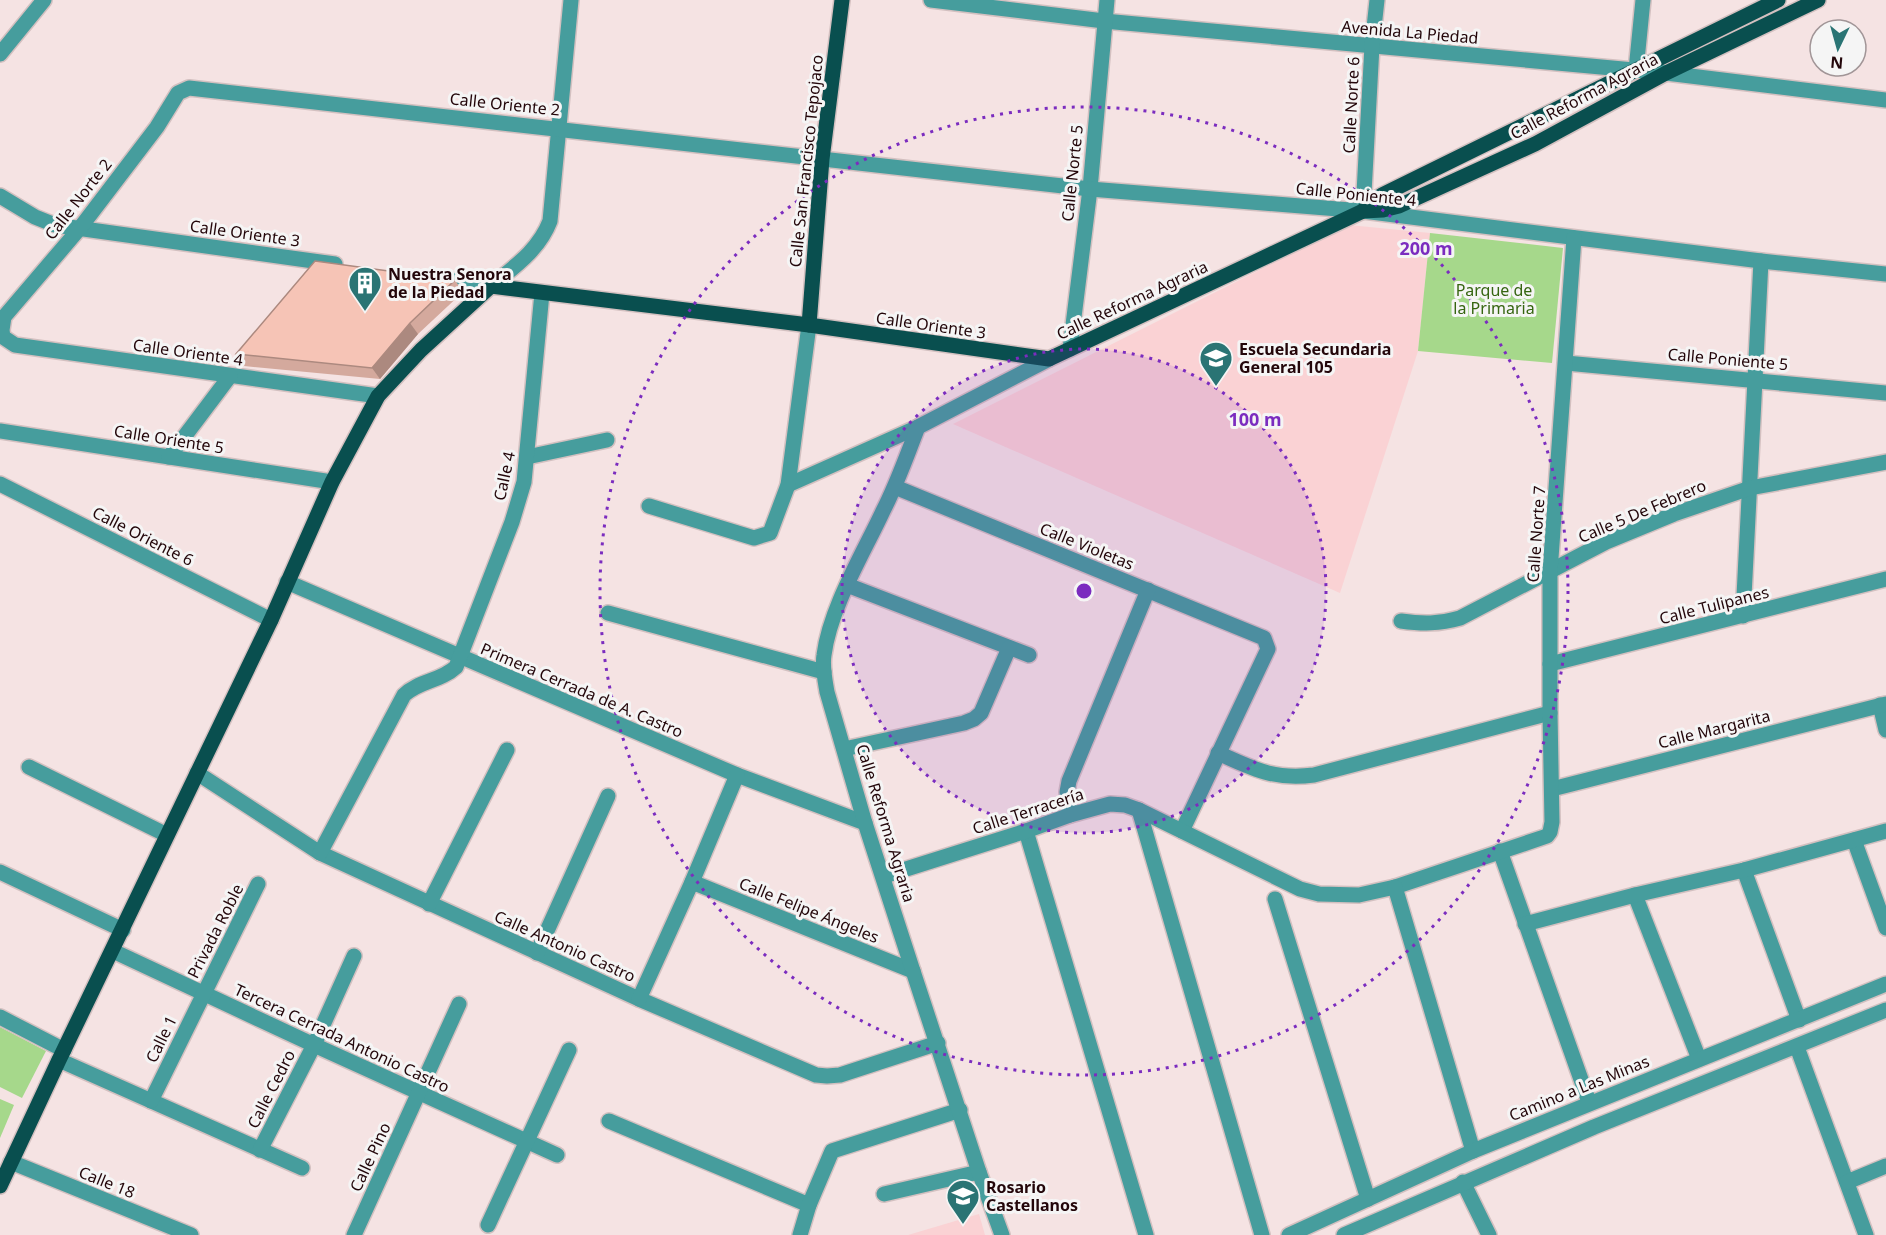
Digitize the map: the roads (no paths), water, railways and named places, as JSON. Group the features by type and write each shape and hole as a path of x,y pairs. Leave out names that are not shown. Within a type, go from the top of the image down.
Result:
{"main road":[{"name":"Calle San Francisco Tepojaco","path":"809,326 822,159 842,0"},
{"name":"Calle Reforma Agraria","path":"1363,212 1371,202 1382,195 1778,0"},
{"name":"Calle Reforma Agraria","path":"1049,359 1363,212 1383,210 1410,201 1535,144 1666,73 1818,0"},
{"name":"Calle Oriente 3","path":"491,286 1049,359"},
{"path":"0,1186 271,620 332,482 378,396 421,351 491,286"}],"street":[{"path":"0,54 44,0"},
{"path":"421,276 491,286 536,248 546,231 550,221 571,0"},
{"name":"Avenida La Piedad","path":"931,0 1104,21 1666,73 1886,100"},
{"name":"Calle Norte 5","path":"1070,349 1090,189 1107,0"},
{"name":"Calle Norte 6","path":"1363,212 1372,46 1377,0"},
{"path":"1636,70 1643,0"},
{"name":"Calle Oriente 2","path":"184,90 195,88 822,159"},
{"name":"Calle Norte 2","path":"2,330 4,317 80,228 157,127 178,93 184,90"},
{"name":"Calle Poniente 4","path":"822,159 1090,189 1363,212 1761,261 1886,274"},
{"name":"Calle Oriente 3","path":"0,196 55,225 350,266"},
{"name":"Calle Norte 7","path":"1550,832 1552,789 1550,572 1574,238"},
{"path":"1743,616 1761,261"},
{"name":"Calle 4","path":"459,657 512,522 524,482 542,293"},
{"path":"649,506 754,538 770,533 788,485 809,326"},
{"name":"Calle Oriente 4","path":"2,330 3,337 15,345 378,396"},
{"name":"Calle Reforma Agraria","path":"788,485 918,427 1049,359"},
{"name":"Calle Poniente 5","path":"1566,363 1886,393"},
{"path":"169,457 230,376"},
{"name":"Calle Reforma Agraria","path":"918,427 895,487 847,585 830,628 824,655 824,672 827,692 865,823 979,1172 1002,1235"},
{"name":"Calle Oriente 5","path":"0,430 332,482"},
{"path":"527,457 607,440"},
{"name":"Calle 5 De Febrero","path":"1401,621 1426,624 1443,623 1460,618 1616,538 1674,514 1750,488 1886,462"},
{"name":"Calle Oriente 6","path":"0,484 271,620"},
{"name":"Calle Violetas","path":"895,487 1264,638 1268,649 1218,753"},
{"name":"Calle Tulipanes","path":"1550,664 1886,579"},
{"name":"Primera Cerrada de A. Castro","path":"287,582 737,775 865,823"},
{"path":"847,585 1029,655"},
{"path":"1070,814 1067,792 1069,781 1148,590"},
{"path":"608,613 824,672"},
{"path":"844,749 974,719 981,713 1009,648"},
{"path":"320,853 404,695 409,689 449,673 456,667 459,657"},
{"path":"1883,704 1886,730"},
{"name":"Calle Margarita","path":"1552,789 1883,704"},
{"path":"1182,831 1218,753 1273,776 1294,778 1314,775 1550,713"},
{"path":"429,904 507,750"},
{"path":"29,767 167,835"},
{"name":"Calle Antonio Castro","path":"197,773 320,853 639,999 816,1075 840,1075 938,1043"},
{"path":"639,999 737,775"},
{"path":"537,952 608,796"},
{"name":"Calle Terracería","path":"884,876 1026,831 1070,814 1110,804 1125,805 1139,810 1300,889 1318,894 1359,895 1395,887 1544,837 1550,832"},
{"path":"1139,810 1262,1235"},
{"path":"1026,831 1146,1235"},
{"path":"1525,924 1635,895 1744,870 1886,831"},
{"path":"1854,840 1886,928"},
{"path":"1500,851 1589,1102"},
{"path":"1744,870 1799,1020"},
{"path":"0,872 123,930"},
{"name":"Calle Felipe Ángeles","path":"692,882 913,971"},
{"name":"Privada Roble","path":"204,994 258,884"},
{"path":"1395,887 1473,1151"},
{"path":"1635,895 1699,1059"},
{"path":"1275,899 1368,1199"},
{"name":"Tercera Cerrada Antonio Castro","path":"113,951 557,1155"},
{"name":"Calle Cedro","path":"260,1150 314,1045 354,956"},
{"name":"Camino a Las Minas","path":"1289,1235 1473,1151 1589,1102 1886,984"},
{"name":"Calle 1","path":"151,1101 204,994"},
{"name":"Calle Pino","path":"354,1235 459,1004"},
{"path":"1344,1235 1594,1127 1886,1010"},
{"path":"0,1017 61,1055 151,1101 302,1168"},
{"path":"1797,1047 1866,1235"},
{"path":"488,1225 569,1050"},
{"path":"800,1235 809,1205 832,1151 960,1110"},
{"path":"609,1121 809,1205"},
{"name":"Calle 18","path":"11,1162 191,1235"},
{"path":"1847,1182 1886,1166"},
{"path":"884,1194 979,1172"},
{"path":"1463,1182 1489,1235"}],"place":[{"name":"Nuestra Senora de la Piedad","path":"365,312"},
{"name":"Escuela Secundaria General 105","path":"1216,387"},
{"name":"Rosario Castellanos","path":"963,1225"}],"park label":[{"name":"Parque de la Primaria","path":"1494,299"}]}
